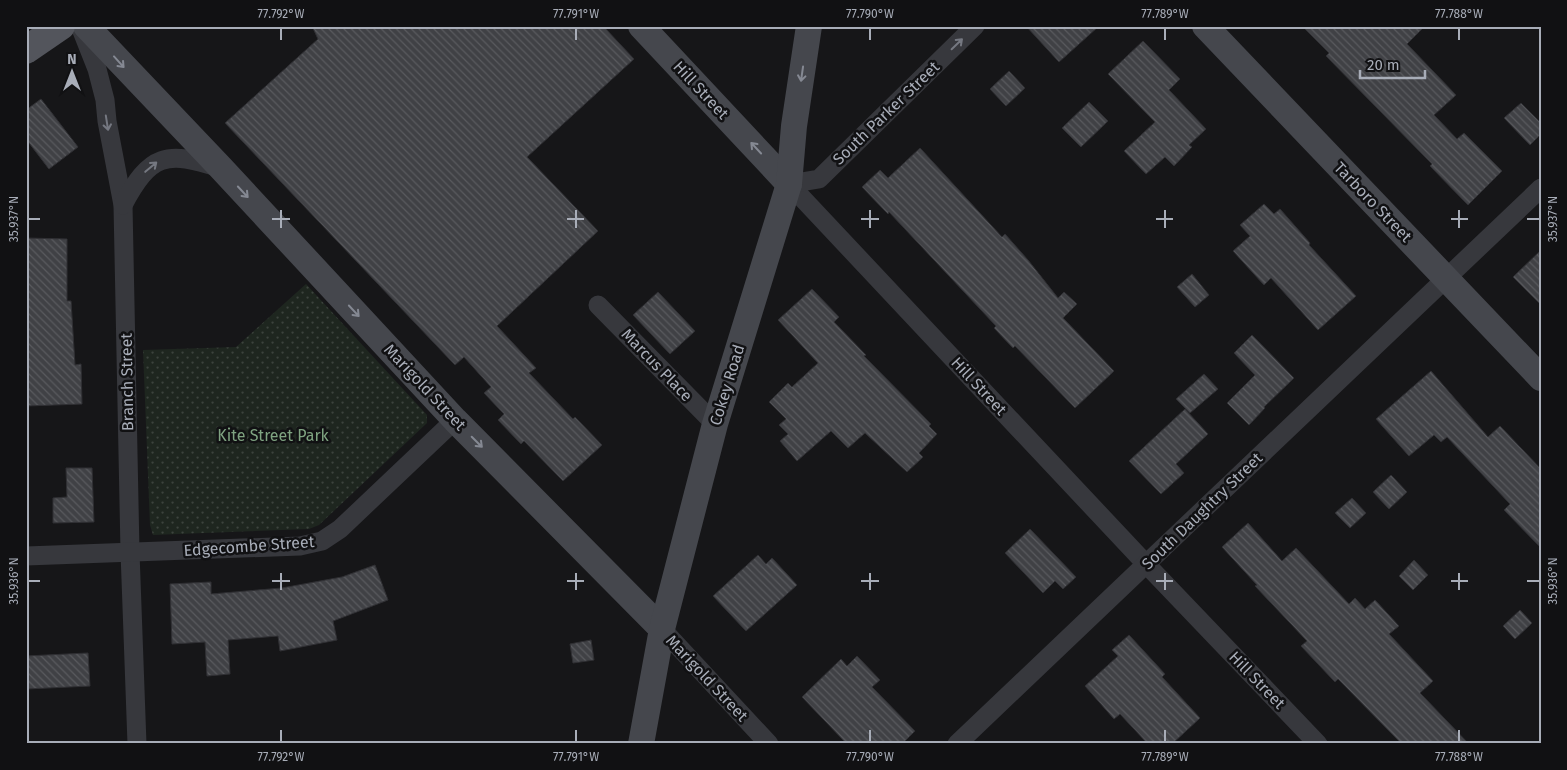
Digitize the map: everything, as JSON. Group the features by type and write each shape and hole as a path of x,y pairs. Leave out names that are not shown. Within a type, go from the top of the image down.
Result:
{"main road":[{"path":"26,50 61,26"}],"street":[{"name":"Branch Street","path":"80,26 98,69 123,205 130,552 137,744"},
{"name":"Marigold Street","path":"86,26 455,420 662,629 769,744"},
{"name":"Hill Street","path":"640,26 1318,744"},
{"name":"Cokey Road","path":"641,744 662,629 715,424 789,184 794,126 809,26"},
{"name":"South Parker Street","path":"789,184 819,179 975,26"},
{"name":"Tarboro Street","path":"1205,26 1541,378"},
{"path":"123,205 142,174 156,162 184,158 221,168"},
{"name":"South Daughtry Street","path":"958,744 1541,188"},
{"name":"Marcus Place","path":"598,305 715,424"},
{"name":"Edgecombe Street","path":"26,556 300,546 322,541 340,529 455,420"}],"green space":[{"name":"Kite Street Park","path":"306,284 427,415 427,423 319,525 309,529 153,535 150,525 143,350 236,347"}],"building":[{"path":"312,26 603,26 634,59 527,157 598,231 497,326 536,368 529,373 573,419 575,417 602,445 563,481 524,441 521,444 498,420 504,414 484,393 491,387 464,357 455,365 225,123 318,39"},
{"path":"1026,26 1099,26 1059,62"},
{"path":"1302,26 1425,26 1407,44 1456,95 1434,115 1457,139 1464,133 1502,171 1468,205 1430,166 1432,164 1326,56 1329,53"},
{"path":"1143,41 1180,79 1169,90 1206,129 1189,145 1192,147 1174,166 1165,157 1146,174 1124,151 1155,122 1108,74"},
{"path":"1009,71 1025,88 1006,106 990,89"},
{"path":"41,99 78,147 49,169 26,139 26,110"},
{"path":"1089,102 1108,121 1081,147 1062,128"},
{"path":"1521,103 1541,123 1541,134 1530,145 1504,118"},
{"path":"920,148 1002,237 1005,234 1058,298 1064,292 1077,304 1063,318 1114,371 1075,408 1015,346 1013,348 994,328 996,326 889,212 888,214 862,187 880,170 888,178"},
{"path":"1264,204 1274,214 1280,209 1310,243 1309,245 1356,296 1318,330 1271,278 1264,285 1233,251 1250,236 1240,225"},
{"path":"26,238 67,239 67,301 71,301 75,365 81,364 82,404 26,406"},
{"path":"1541,250 1541,305 1513,277"},
{"path":"1192,274 1209,295 1195,307 1177,287"},
{"path":"812,289 839,317 834,322 866,355 864,356 931,424 929,426 937,434 919,453 923,457 907,472 865,433 848,448 831,431 797,461 780,441 788,434 779,425 786,419 769,402 788,383 792,387 818,363 778,320"},
{"path":"658,292 695,331 670,354 633,315"},
{"path":"1252,335 1294,378 1264,407 1249,425 1227,403 1255,375 1234,353"},
{"path":"1431,371 1488,437 1500,426 1541,469 1541,548 1504,510 1510,504 1447,437 1441,442 1434,435 1409,456 1376,419"},
{"path":"1204,374 1218,389 1190,413 1176,399"},
{"path":"1185,409 1208,434 1176,464 1184,473 1161,494 1129,461"},
{"path":"66,468 92,468 94,522 53,523 53,498 67,497"},
{"path":"1391,475 1407,492 1389,509 1373,492"},
{"path":"1352,498 1366,513 1350,528 1335,513"},
{"path":"1248,523 1282,561 1296,548 1349,604 1355,598 1365,609 1375,600 1399,626 1389,634 1433,681 1420,693 1469,744 1402,744 1338,679 1335,682 1301,646 1307,641 1255,586 1257,585 1222,547"},
{"path":"1030,529 1076,577 1063,589 1055,581 1043,593 1005,553"},
{"path":"758,555 766,564 772,558 797,585 746,631 713,596"},
{"path":"1414,560 1428,575 1413,590 1399,576"},
{"path":"375,565 388,600 333,621 337,640 280,651 278,636 228,640 230,674 207,676 205,642 172,644 170,584 211,582 211,594 282,588 342,577"},
{"path":"1520,610 1532,623 1515,639 1503,626"},
{"path":"1129,635 1165,674 1162,677 1200,718 1172,744 1148,744 1120,714 1114,719 1085,686 1118,656 1112,650"},
{"path":"591,640 594,660 573,663 570,644"},
{"path":"88,653 90,686 26,689 26,656"},
{"path":"857,656 880,680 872,687 915,731 902,744 847,744 802,697 841,659 847,666"}]}
